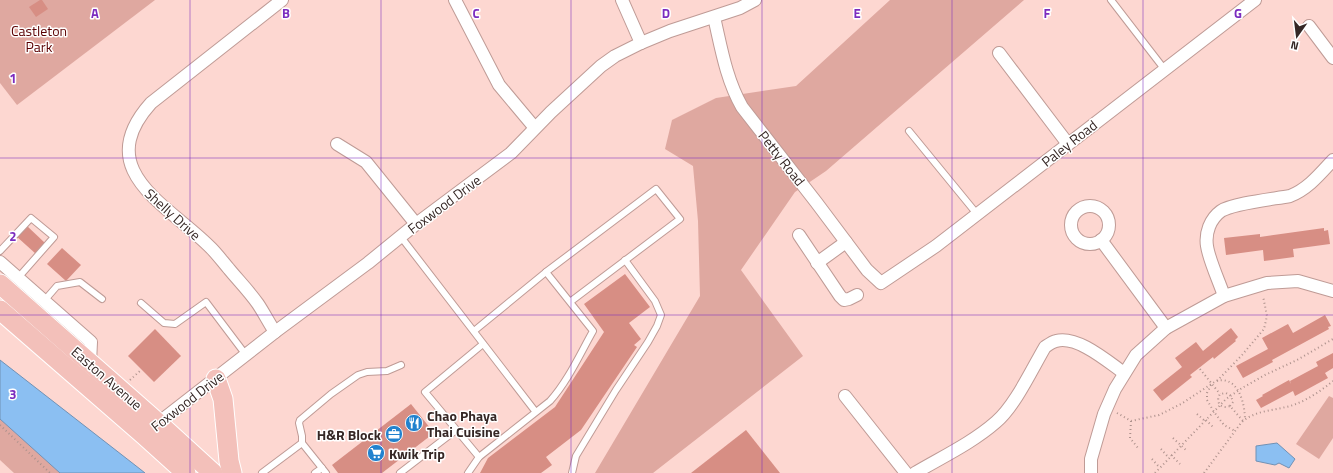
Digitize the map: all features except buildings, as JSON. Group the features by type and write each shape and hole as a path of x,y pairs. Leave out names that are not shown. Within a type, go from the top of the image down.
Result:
{"main road":[{"name":"Easton Avenue","path":"9,288 212,473"},
{"name":"Easton Avenue","path":"0,310 186,473"},
{"path":"216,379 223,399 229,461 232,473"}],"street":[{"name":"Shelly Drive","path":"275,332 257,303 211,248 155,199 138,181 133,171 128,152 132,134 140,115 151,103 282,0"},
{"path":"455,0 499,85 535,128"},
{"path":"622,0 641,43"},
{"name":"Foxwood Drive","path":"144,435 275,332 368,263 416,224 511,152 551,112 601,66 641,43 670,31 740,8 755,0"},
{"name":"Paley Road","path":"881,283 936,246 1255,0"},
{"name":"Petty Road","path":"714,17 725,65 737,98 742,107 867,270 881,283"},
{"path":"1309,26 1333,58"},
{"path":"999,52 1068,144"},
{"path":"337,144 366,162 416,224"},
{"path":"1224,296 1207,247 1206,234 1210,223 1221,211 1234,206 1299,193 1307,187 1333,160"},
{"path":"799,235 840,296 844,300 849,300 857,295"},
{"path":"1101,240 1166,328"},
{"path":"817,263 846,242"},
{"path":"0,262 9,288 44,301 91,342 90,363"},
{"path":"1091,473 1091,459 1114,389 1136,355 1166,328 1224,296 1267,283 1298,281 1333,291"},
{"path":"915,473 972,440 997,422 1012,404 1045,347 1054,341 1064,340 1088,348 1124,373"},
{"path":"845,396 906,473"}],"lane":[{"path":"1111,0 1165,70"},
{"path":"910,131 977,214"},
{"path":"474,331 546,272 656,189 680,219 570,302"},
{"path":"0,251 31,218 54,237 9,288"},
{"path":"401,237 535,412"},
{"path":"572,473 576,456 582,445 648,342 661,315 655,301 625,260"},
{"path":"468,473 479,457 556,395 593,331 546,272"},
{"path":"44,301 57,286 80,282 102,299"},
{"path":"141,303 164,323 175,324 206,302 246,355"},
{"path":"479,457 425,392 484,344"},
{"path":"315,473 324,470 302,443 299,423 300,420 331,394 358,375 367,372 387,371 401,365"},
{"path":"400,473 456,430"},
{"path":"262,473 302,443"}],"path":[{"path":"1107,408 1131,421 1159,415 1181,404 1223,376 1264,329 1266,316 1260,285"},
{"path":"1155,473 1205,420 1231,396 1265,375 1297,360 1333,339"},
{"path":"1200,369 1220,394"},
{"path":"125,385 141,370"},
{"path":"1216,381 1228,381 1238,391 1245,411 1244,420"},
{"path":"1204,473 1247,417 1295,404 1333,381"},
{"path":"1212,384 1207,393 1207,400 1224,426 1235,431"},
{"path":"1226,393 1231,396 1233,402 1230,406 1226,408 1220,405 1218,400 1220,394 1226,393"},
{"path":"1230,406 1244,420"},
{"path":"1196,414 1212,427"},
{"path":"1131,421 1130,438 1138,448"},
{"path":"0,425 50,473"},
{"path":"1172,438 1187,451"},
{"path":"1161,449 1180,464"},
{"path":"1152,459 1160,468"}],"green space":[{"name":"Castleton Park","path":"0,0 155,0 17,105 0,83"},
{"path":"890,0 1024,0 826,171 795,192 741,270 803,356 653,473 595,473 700,296 698,221 693,166 665,149 672,120 716,98 796,86"},
{"path":"1329,396 1333,398 1333,438 1319,459 1296,444"},
{"path":"0,419 60,473 14,473 0,460"}],"water":[{"path":"0,360 145,473 60,473 0,419"},
{"path":"1277,443 1295,459 1289,468 1279,463 1275,465 1256,461 1256,446"}],"place":[{"name":"Chao Phaya Thai Cuisine","path":"414,423"},
{"name":"H&R Block","path":"394,434"},
{"name":"Kwik Trip","path":"376,453"}]}
